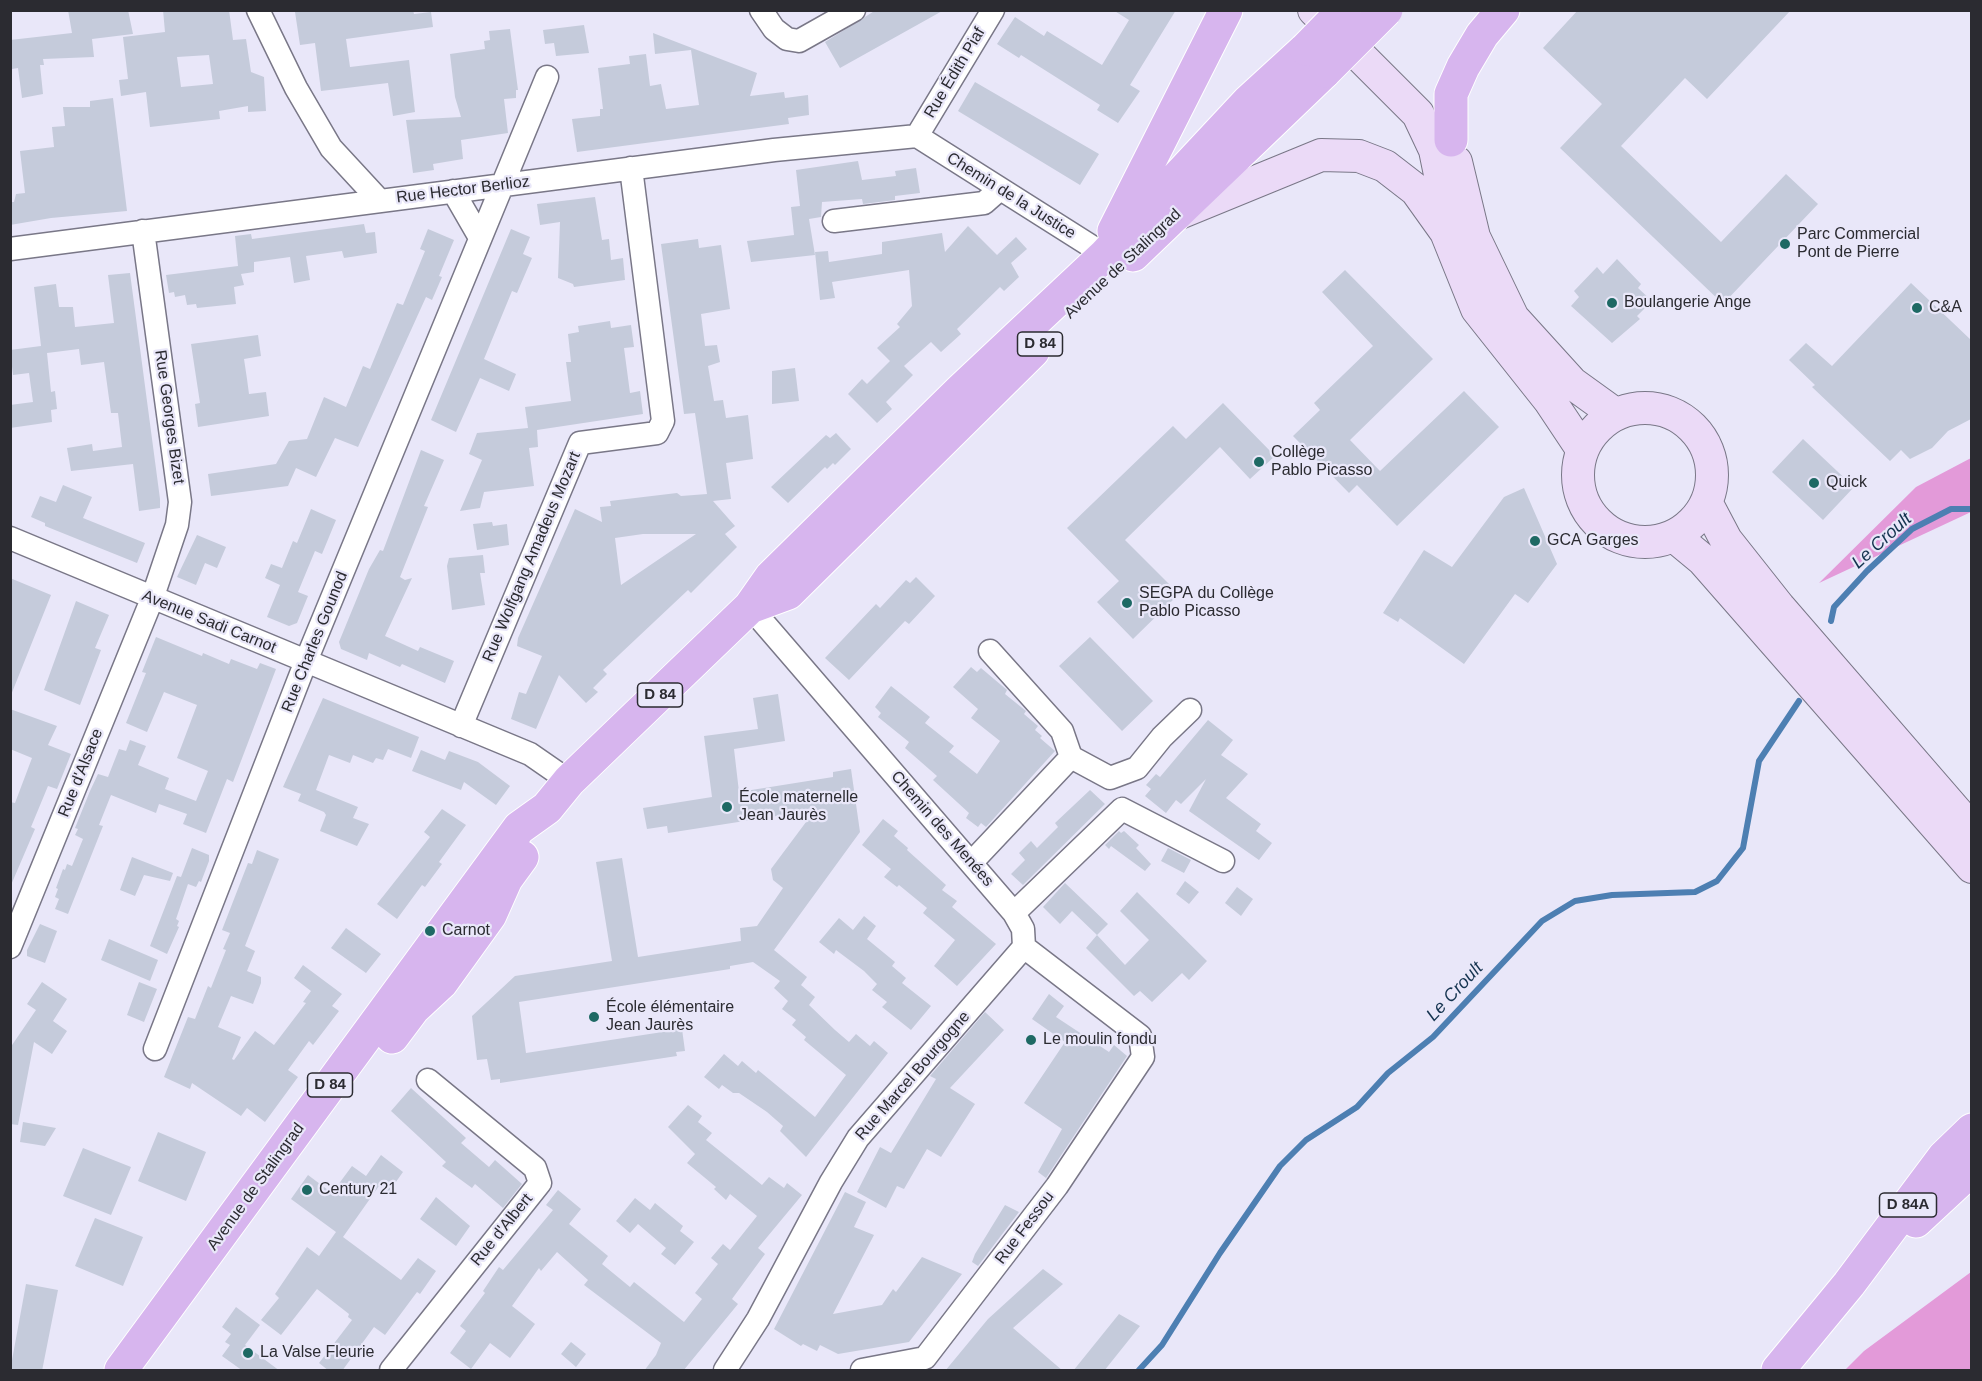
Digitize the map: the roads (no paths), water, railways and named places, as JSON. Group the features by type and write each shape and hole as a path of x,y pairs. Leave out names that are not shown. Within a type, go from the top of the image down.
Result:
{"main road":[{"path":"1106,255 1117,223 1226,10"},
{"path":"1314,10 1418,114 1435,150 1443,189 1446,232"},
{"path":"1346,10 1435,106 1451,140 1474,237 1513,318 1572,383 1615,414"},
{"name":"Avenue de Stalingrad","path":"750,607 788,593 1067,317 1177,214 1316,60 1346,10"},
{"name":"Avenue de Stalingrad","path":"121,1371 519,828 547,808 569,781 750,607 771,577 961,390 1106,255 1248,102 1316,60 1386,10"},
{"path":"1451,140 1452,94 1463,67 1482,35 1503,10"},
{"path":"1177,214 1321,155 1359,156 1385,166 1416,190 1446,232 1477,309 1550,400 1582,449"},
{"path":"1646,407 1662,409 1692,425 1703,439 1710,455 1713,480 1707,504 1693,523 1674,536 1644,543 1624,539 1606,530 1590,514 1580,494 1577,471 1582,449 1596,428 1615,414 1646,407"},
{"path":"1707,504 1726,540 1779,607 1971,830"},
{"path":"1674,536 1703,560 1971,867"},
{"name":"Avenue de Stalingrad","path":"143,1371 413,1009 441,983 490,915 506,879 538,835 547,808"},
{"name":"D 84A","path":"1778,1371 1849,1284 1944,1157 1971,1130"},
{"name":"D 84A","path":"1849,1284 1971,1169"}],"street":[{"path":"258,10 296,88 331,148 380,201"},
{"path":"761,10 780,34 787,39 799,41 854,10"},
{"name":"Rue Édith Piaf","path":"916,136 993,10"},
{"name":"Rue Charles Gounod","path":"155,1049 306,661 479,236 503,185 547,77"},
{"name":"Rue Hector Berlioz","path":"10,249 774,150 916,136"},
{"name":"Chemin de la Justice","path":"916,136 1106,255"},
{"name":"Rue Wolfgang Amadeus Mozart","path":"461,726 580,443 657,433 663,422 631,168"},
{"path":"834,222 984,203 1000,189"},
{"path":"453,191 479,236"},
{"name":"Rue Georges Bizet","path":"144,231 180,502 177,525 152,599"},
{"name":"Avenue Sadi Carnot","path":"10,538 536,757 569,781"},
{"name":"Rue d'Alsace","path":"10,947 152,599"},
{"name":"Chemin des Menées","path":"750,607 1014,913 1023,929 1024,947"},
{"path":"990,651 1062,731 1071,757 1110,778 1137,768 1162,737 1190,710"},
{"path":"972,862 1071,757"},
{"path":"1014,913 1122,809 1223,861"},
{"name":"Rue Fessou","path":"862,1371 925,1358 1069,1168 1143,1057 1140,1036 1024,947"},
{"name":"Rue Marcel Bourgogne","path":"725,1371 758,1319 831,1182 858,1138 1024,947"},
{"name":"Rue d'Albert","path":"391,1371 540,1183 535,1168 428,1080"}],"waterway":[{"name":"Le Croult","path":"1831,621 1834,607 1867,571 1912,529 1951,509 1972,509"},
{"name":"Le Croult","path":"1139,1370 1162,1345 1220,1253 1280,1166 1306,1140 1357,1107 1388,1073 1433,1037 1542,921 1575,901 1612,895 1695,892 1717,881 1743,848 1759,761 1799,701"}],"place":[{"name":"Parc Commercial Pont de Pierre","path":"1785,244"},
{"name":"Boulangerie Ange","path":"1612,303"},
{"name":"C&A","path":"1917,308"},
{"name":"Collège Pablo Picasso","path":"1259,462"},
{"name":"Quick","path":"1814,483"},
{"name":"GCA Garges","path":"1535,541"},
{"name":"SEGPA du Collège Pablo Picasso","path":"1127,603"},
{"name":"École maternelle Jean Jaurès","path":"727,807"},
{"name":"Carnot","path":"430,931"},
{"name":"École élémentaire Jean Jaurès","path":"594,1017"},
{"name":"Le moulin fondu","path":"1031,1040"},
{"name":"Century 21","path":"307,1190"},
{"name":"La Valse Fleurie","path":"248,1353"}]}
